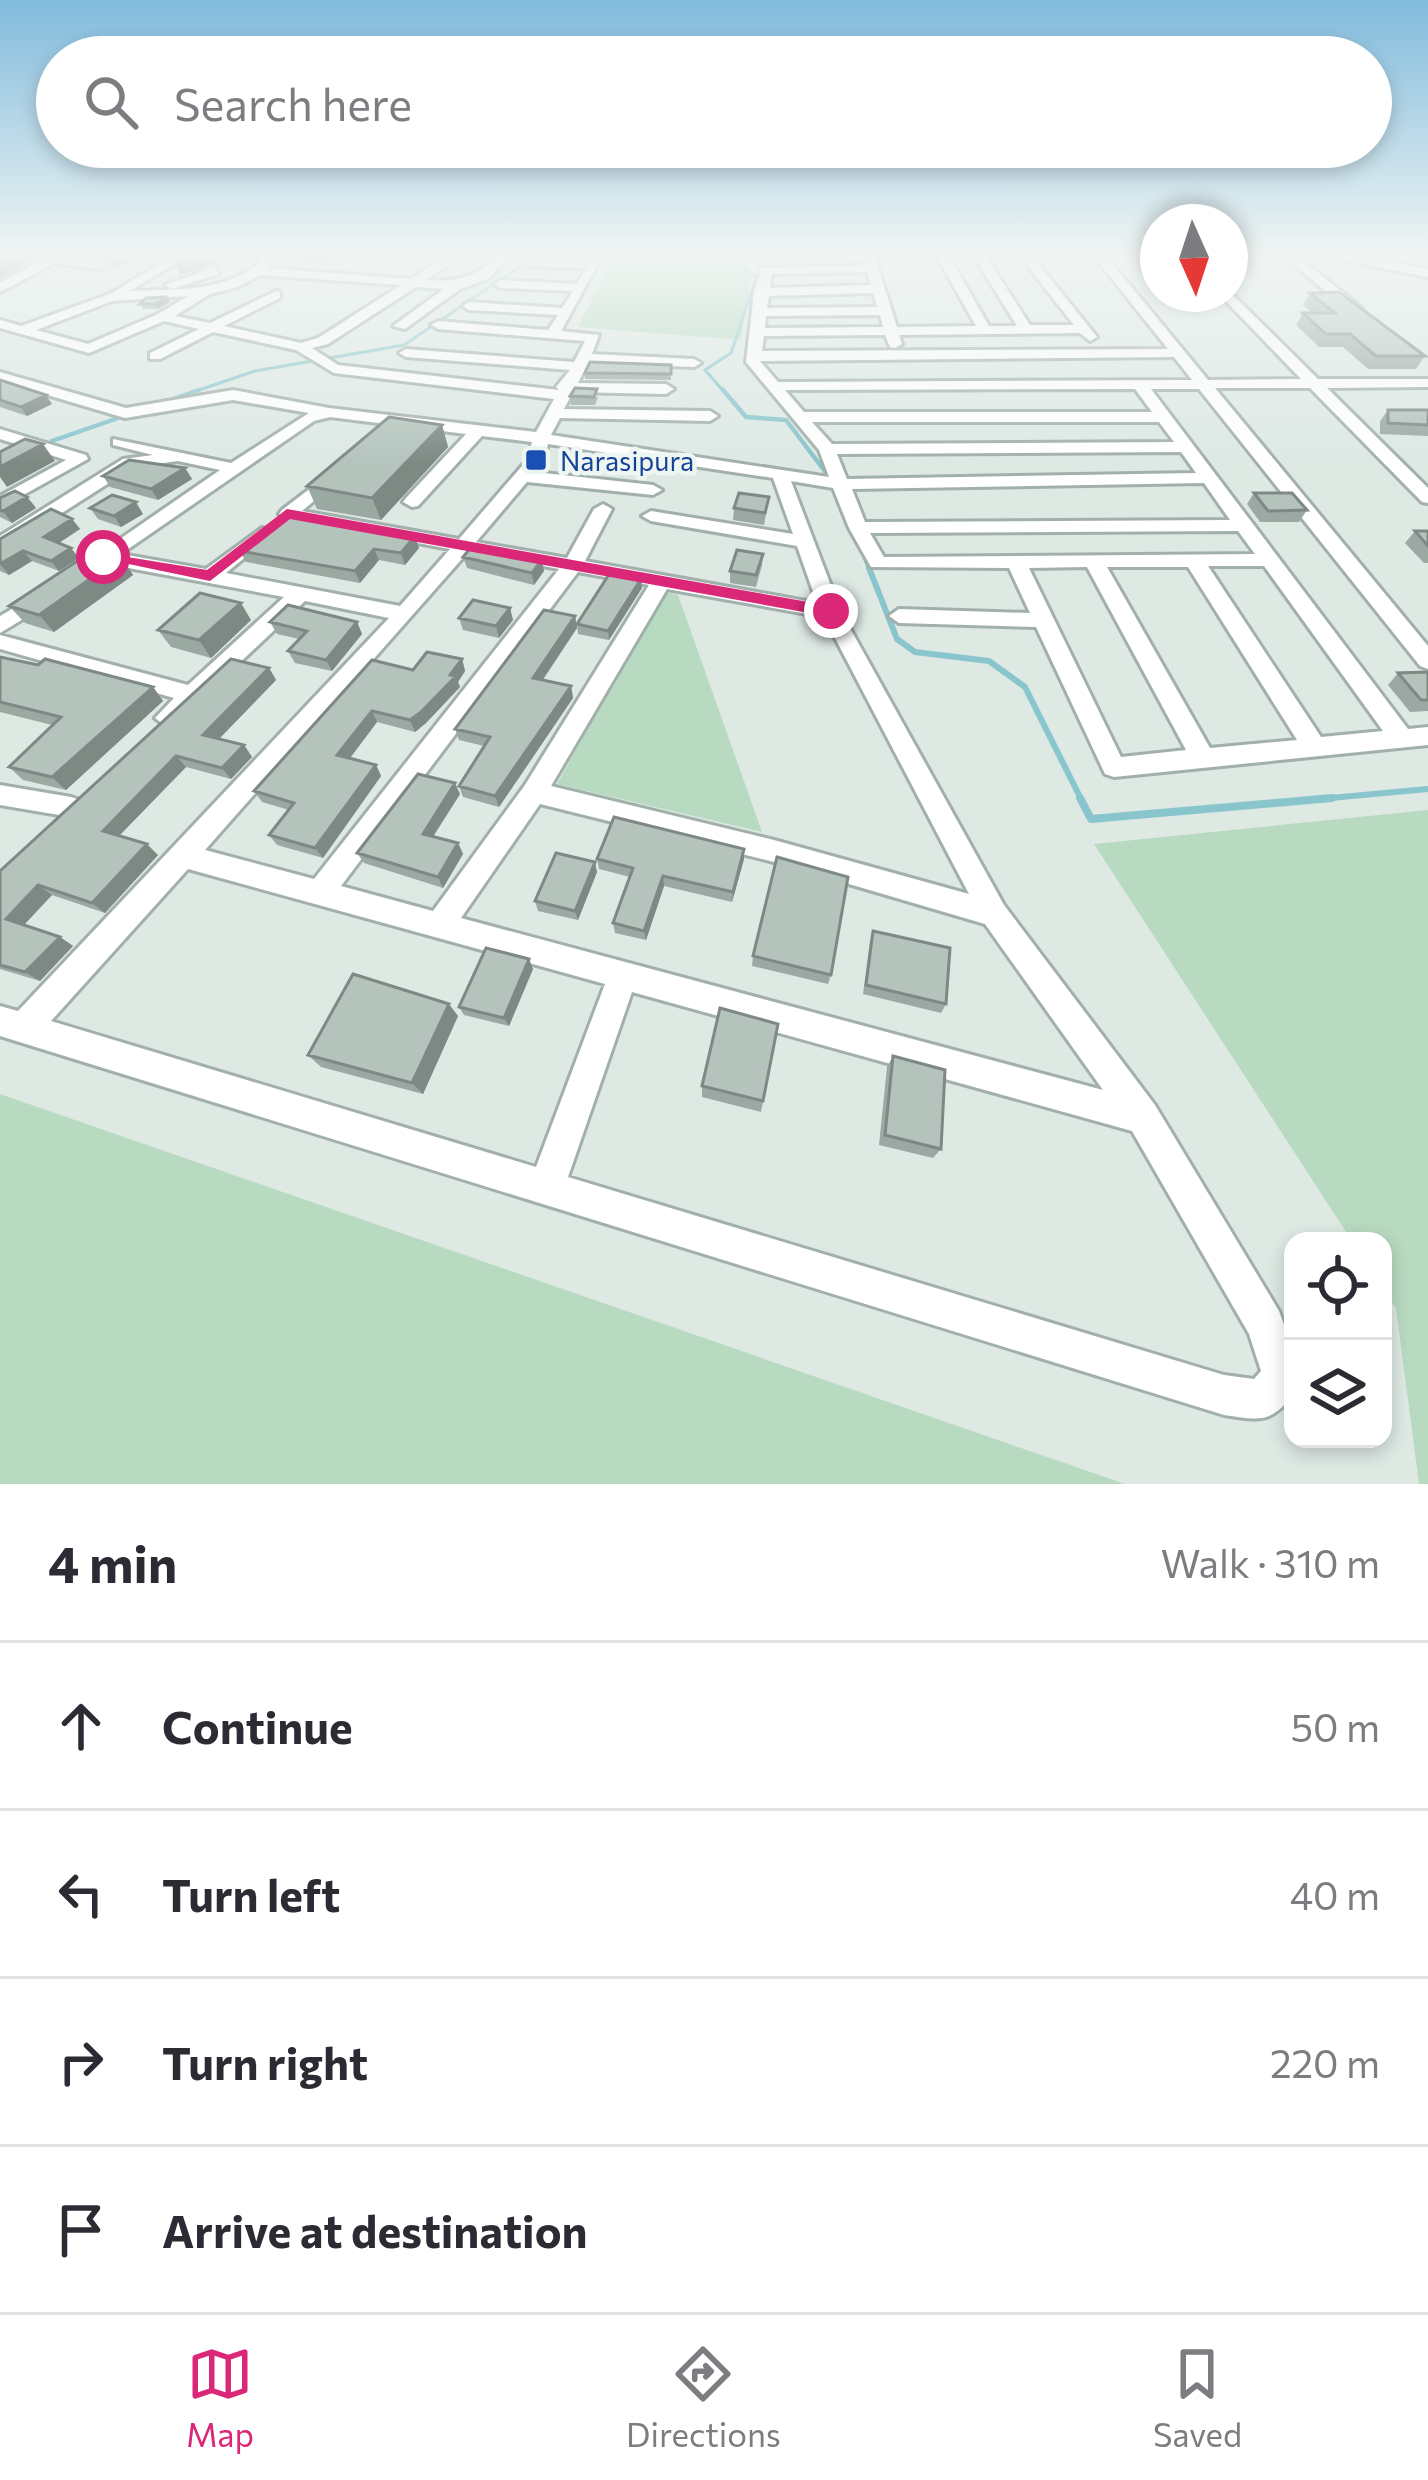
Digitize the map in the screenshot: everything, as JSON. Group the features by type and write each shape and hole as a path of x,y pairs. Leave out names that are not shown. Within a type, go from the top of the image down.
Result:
{"street":[{"path":"1,324 89,349 146,324"},
{"path":"22,330 38,324"},
{"path":"189,324 313,356 559,398 710,416"},
{"path":"154,356 221,324"},
{"path":"313,356 323,341 349,324"},
{"path":"554,332 558,324"},
{"path":"758,324 757,369 779,386 827,449 857,528 878,563 1270,560"},
{"path":"890,324 911,385"},
{"path":"981,324 984,329"},
{"path":"1023,324 1026,329"},
{"path":"1079,324 1102,353"},
{"path":"1152,324 1428,661"},
{"path":"1254,324 1428,498"},
{"path":"438,325 593,334 541,437 536,460 523,476 405,614 184,856 12,1025 1224,1395 1262,1400 1283,1377 1265,1325 1143,1117 994,914 831,611 784,474"},
{"path":"757,332 1083,329"},
{"path":"406,352 694,363"},
{"path":"755,355 1174,353"},
{"path":"0,376 125,413 233,394 392,428 541,437 842,483 1210,478"},
{"path":"779,386 1428,383"},
{"path":"1140,385 1270,560 1415,738"},
{"path":"559,398 666,389"},
{"path":"69,580 308,418 329,412"},
{"path":"802,417 1165,417"},
{"path":"412,502 478,430"},
{"path":"0,434 80,458 0,503"},
{"path":"119,442 232,468"},
{"path":"827,449 1187,447"},
{"path":"0,544 129,463 178,456"},
{"path":"210,576 352,461"},
{"path":"523,476 653,490"},
{"path":"320,893 573,566 603,509"},
{"path":"287,514 831,611"},
{"path":"652,516 806,542"},
{"path":"857,528 1246,525"},
{"path":"103,557 405,614"},
{"path":"1015,560 1114,766 1415,738"},
{"path":"1093,560 1204,760"},
{"path":"1194,560 1316,749"},
{"path":"440,925 534,792 659,583"},
{"path":"0,626 52,592"},
{"path":"140,743 301,593"},
{"path":"898,616 1042,620"},
{"path":"0,642 191,695"},
{"path":"534,792 774,850 994,914"},
{"path":"0,795 80,799 43,833"},
{"path":"184,856 1143,1117"},
{"path":"546,1188 622,975"}],"green space":[{"path":"579,324 743,324 741,340"},
{"path":"664,592 678,595 762,832 557,784"},
{"path":"1428,810 1428,1484 1419,1484 1392,1302 1392,1232 1346,1232 1094,844"},
{"path":"0,1094 1125,1484 0,1484"}],"building":[{"path":"1315,324 1382,324 1425,356 1376,356 1350,334 1326,334"},
{"path":"590,362 671,365 671,374 585,373"},
{"path":"0,380 46,395 21,407 0,400"},
{"path":"575,388 597,389 594,397 570,396"},
{"path":"1388,410 1428,410 1428,425 1388,423"},
{"path":"389,417 442,425 372,498 307,486"},
{"path":"25,439 43,444 0,467 0,452"},
{"path":"129,460 185,468 151,489 103,476"},
{"path":"15,491 27,497 0,510 0,498"},
{"path":"739,493 769,497 765,513 734,508"},
{"path":"1254,493 1292,493 1307,510 1268,511"},
{"path":"112,495 136,502 114,516 90,508"},
{"path":"51,509 72,519 44,537 71,548 51,561 23,551 0,564 0,539"},
{"path":"288,513 415,536 401,553 374,549 355,571 240,551"},
{"path":"1415,531 1428,531 1428,546"},
{"path":"472,546 542,559 532,573 463,557"},
{"path":"94,550 121,557 39,615 9,606"},
{"path":"737,550 763,554 756,575 730,571"},
{"path":"610,573 641,579 608,631 577,624"},
{"path":"200,593 241,603 199,640 158,630"},
{"path":"473,600 510,608 496,626 459,618"},
{"path":"288,605 357,622 326,660 288,651 307,631 270,622"},
{"path":"544,610 575,616 533,678 571,686 495,796 459,786 490,737 455,729"},
{"path":"427,652 462,659 450,675 456,676 410,720 372,711 337,755 376,765 315,848 269,835 294,803 254,791 372,660 413,670"},
{"path":"0,657 38,665 45,659 153,687 52,777 9,767 61,717 0,702"},
{"path":"231,659 269,668 203,735 244,745 222,768 176,756 103,831 147,844 92,903 38,885 6,919 60,937 25,972 0,965 0,871"},
{"path":"1428,672 1428,700 1421,700 1398,673"},
{"path":"418,774 455,783 423,834 458,843 438,877 357,853"},
{"path":"614,817 744,849 733,892 663,876 644,931 613,923 633,868 597,859"},
{"path":"556,853 595,862 575,911 535,901"},
{"path":"777,857 848,877 831,975 753,956"},
{"path":"873,931 950,948 946,1004 866,985"},
{"path":"486,948 529,959 504,1018 459,1007"},
{"path":"353,974 449,1004 412,1083 308,1055"},
{"path":"720,1008 778,1024 763,1101 702,1086"},
{"path":"893,1056 945,1070 941,1149 885,1135"}],"waterway":[{"path":"190,393 255,371 404,345 435,324"},
{"path":"725,393 705,370 731,353 741,324"},
{"path":"162,403 199,390"},
{"path":"723,390 746,417 786,420 830,478"},
{"path":"52,441 118,418"},
{"path":"860,545 870,571"},
{"path":"869,568 897,639 915,652 989,661 1025,687 1082,801"},
{"path":"1305,800 1428,789"},
{"path":"1080,798 1091,819 1305,800"},
{"path":"1305,800 1332,798"},
{"path":"1298,801 1305,800"}],"place":[{"name":"Narasipura","path":"536,460"}],"route":[{"path":"103,557 210,576 287,514 831,611"}]}
